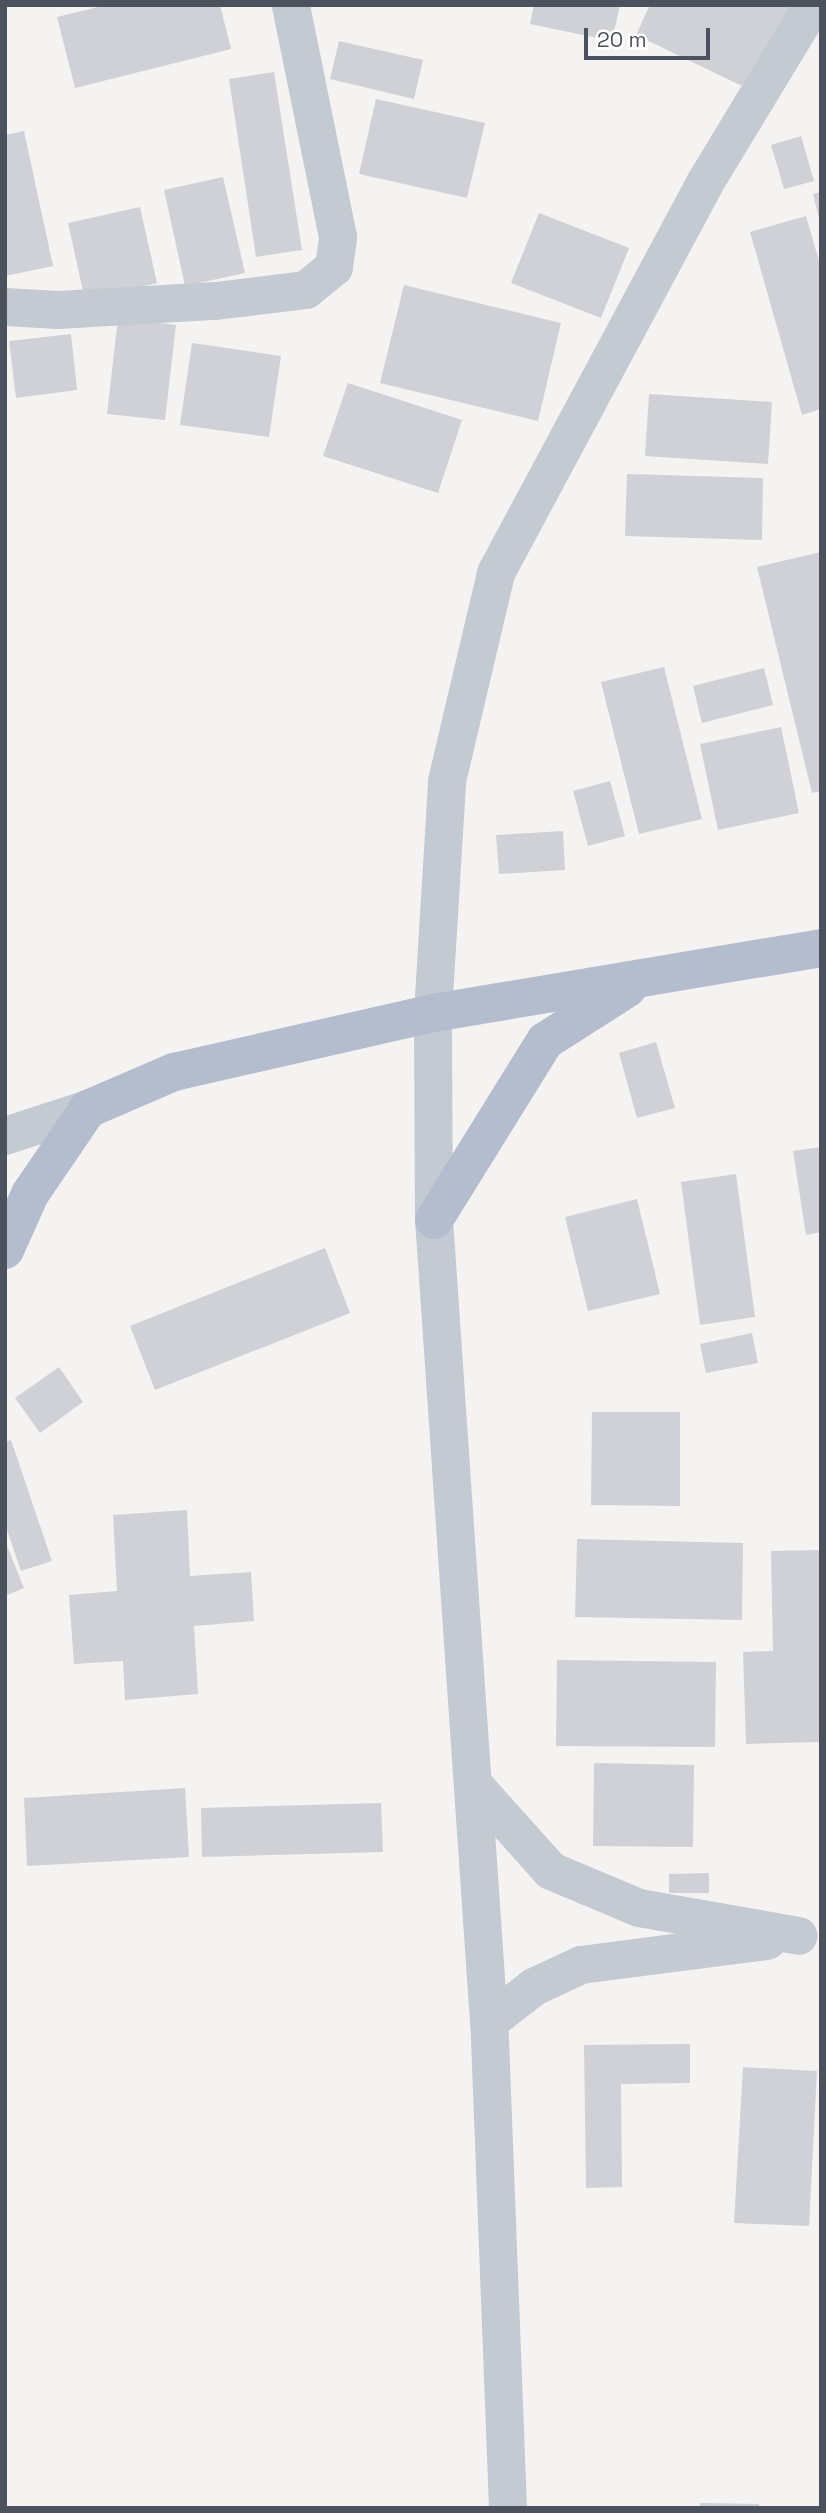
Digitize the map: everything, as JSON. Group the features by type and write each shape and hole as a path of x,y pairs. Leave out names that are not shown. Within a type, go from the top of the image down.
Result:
{"main road":[{"path":"5,1250 30,1194 88,1109 174,1072 433,1013 821,948"},
{"path":"435,1220 545,1041 642,980"}],"street":[{"path":"5,307 58,310 280,293 306,289 334,267 338,237 291,5"},
{"path":"508,2508 489,2022 435,1220 433,1013 447,782 496,573 705,183 813,5"},
{"path":"5,1136 88,1109"},
{"path":"475,1786 551,1871 639,1908 810,1936"},
{"path":"489,2022 534,1987 581,1965 810,1936"}],"building":[{"path":"106,5 220,5 231,49 75,88 57,17"},
{"path":"534,5 620,5 612,41 530,24"},
{"path":"650,5 814,5 769,99 636,35"},
{"path":"339,41 423,60 414,99 330,79"},
{"path":"274,72 302,250 256,257 229,79"},
{"path":"376,99 485,123 467,198 359,174"},
{"path":"24,131 53,266 5,276 5,135"},
{"path":"801,136 814,181 784,189 771,145"},
{"path":"223,177 245,273 185,286 164,190"},
{"path":"821,192 821,221 820,222 813,194"},
{"path":"140,207 157,283 85,300 68,223"},
{"path":"539,213 629,248 601,318 511,283"},
{"path":"806,216 821,268 821,409 802,415 750,232"},
{"path":"404,285 561,323 538,421 380,383"},
{"path":"118,318 176,325 165,420 107,414"},
{"path":"71,334 77,390 16,398 9,341"},
{"path":"192,343 281,356 269,437 180,425"},
{"path":"348,383 462,420 438,493 323,456"},
{"path":"649,394 772,402 768,464 645,456"},
{"path":"627,474 763,478 762,540 625,536"},
{"path":"821,552 821,791 812,793 757,567"},
{"path":"664,667 702,819 639,834 601,682"},
{"path":"764,668 773,705 702,723 693,686"},
{"path":"781,727 799,813 718,830 700,744"},
{"path":"610,781 625,836 588,846 573,791"},
{"path":"563,831 565,870 499,874 496,835"},
{"path":"656,1042 675,1108 637,1118 619,1053"},
{"path":"821,1147 821,1232 806,1235 793,1151"},
{"path":"736,1174 755,1317 700,1325 681,1182"},
{"path":"637,1199 660,1294 588,1311 565,1217"},
{"path":"325,1248 350,1313 155,1390 130,1326"},
{"path":"752,1333 758,1363 706,1373 700,1344"},
{"path":"59,1367 83,1402 40,1433 15,1398"},
{"path":"592,1412 680,1412 680,1506 591,1505"},
{"path":"11,1440 52,1561 21,1571 5,1524 5,1442"},
{"path":"187,1510 190,1576 251,1572 254,1621 194,1626 198,1694 125,1700 123,1661 74,1664 69,1595 117,1591 113,1515"},
{"path":"577,1539 743,1543 742,1620 575,1617"},
{"path":"5,1541 24,1588 5,1596"},
{"path":"821,1550 821,1742 746,1744 743,1652 773,1651 771,1551"},
{"path":"557,1660 716,1662 715,1747 556,1746"},
{"path":"594,1763 694,1765 693,1847 593,1846"},
{"path":"185,1788 189,1857 27,1866 24,1798"},
{"path":"381,1803 383,1852 202,1857 201,1808"},
{"path":"709,1873 709,1893 669,1893 669,1874"},
{"path":"690,2044 690,2083 621,2084 622,2187 586,2188 584,2045"},
{"path":"743,2067 817,2071 809,2226 734,2223"},
{"path":"700,2503 759,2504 759,2508 700,2508"}]}
